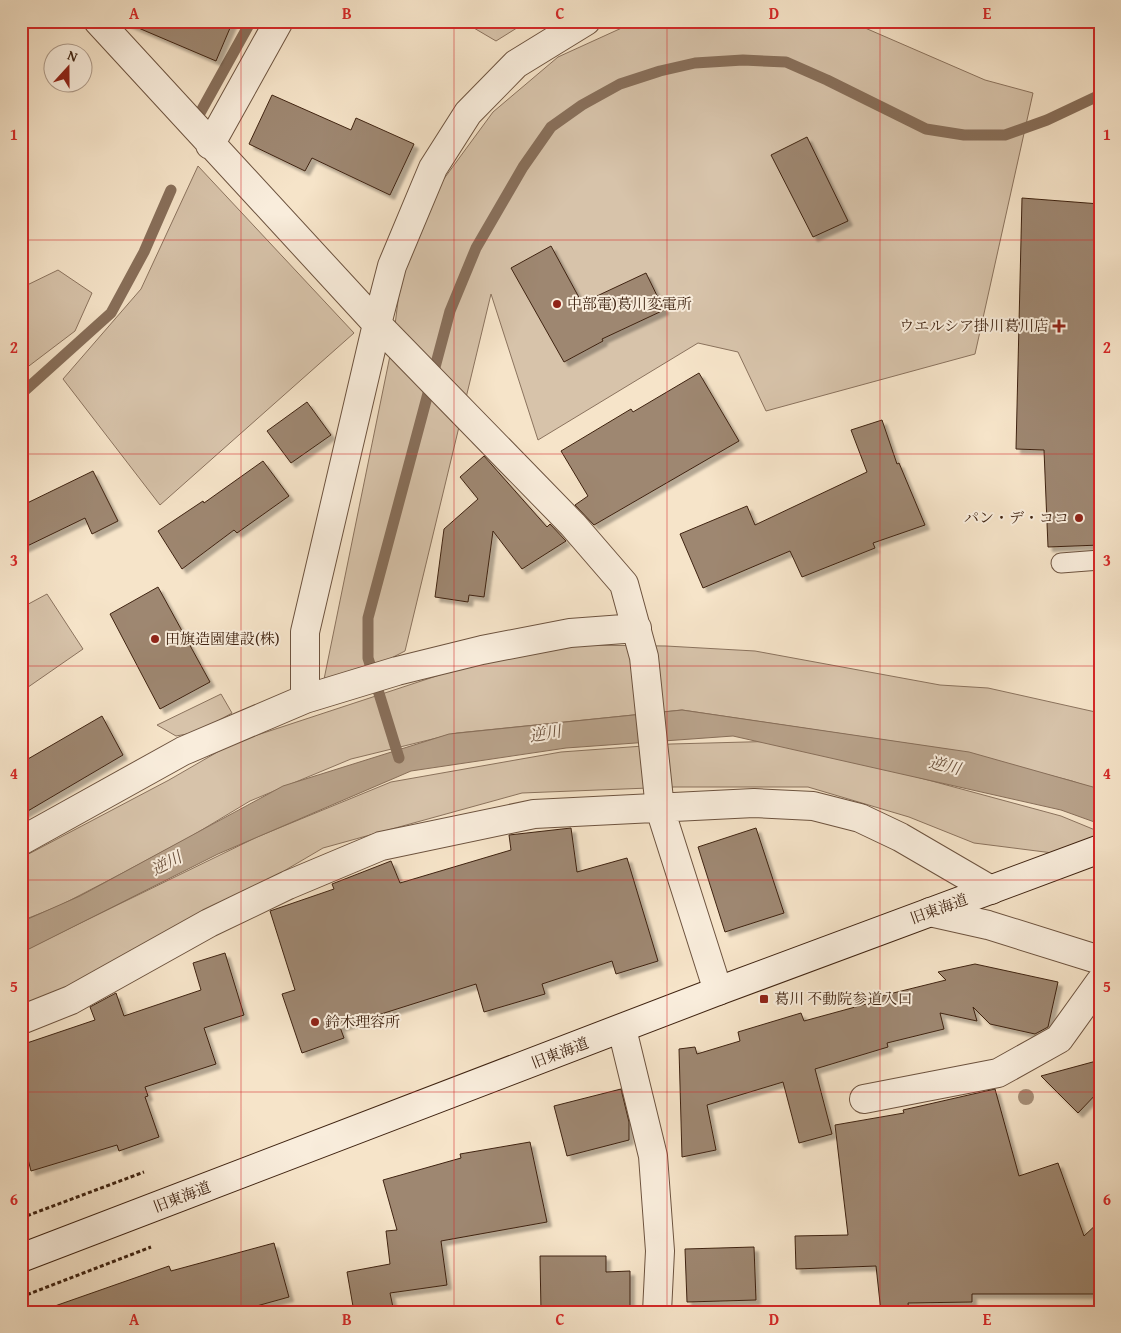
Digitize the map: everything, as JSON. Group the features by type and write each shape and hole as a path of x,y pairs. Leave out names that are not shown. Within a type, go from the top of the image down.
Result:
{"street":[{"path":"98,21 377,324 573,525 624,584 644,657 658,798 718,991"},
{"path":"210,144 279,21"},
{"path":"305,699 305,632 392,266 433,168 468,113 516,64 586,21"},
{"path":"21,842 183,751 305,699 397,671 482,650 570,633 637,628"},
{"path":"21,1020 72,1000 209,923 288,885 381,846 534,814 658,798 813,806 860,818 900,837 991,890"},
{"name":"旧東海道","path":"21,1258 718,991 1100,849"},
{"path":"930,912 988,925 1100,960"},
{"path":"864,1099 998,1073 1059,1039 1100,982"},
{"path":"622,1029 653,1156 660,1251 657,1312"}],"lane":[{"path":"1061,563 1100,560"}],"shaded area":[{"path":"462,21 528,21 496,41"},
{"path":"637,21 849,21 985,80 1033,93 975,354 766,411 738,352 698,343 538,440 491,294 405,651 321,694 393,341 407,229 493,112 558,57"},
{"path":"198,166 354,333 160,505 63,379 141,289"},
{"path":"58,270 92,293 75,331 21,372 21,288"},
{"path":"47,594 83,649 21,692 21,608"},
{"path":"581,645 666,646 755,651 940,685 988,688 1100,713 1100,791 1072,781 951,750 682,710 457,733 351,759 250,801 190,837 117,876 59,906 21,921 21,858 169,780 233,743 479,662"},
{"path":"221,694 232,713 198,732 176,736 157,725"},
{"path":"784,741 1061,816 1100,832 1100,859 974,843 909,817 808,787 674,787 522,793 323,848 85,988 21,1020 21,952 257,837 391,782 561,752 671,744"}],"water":[{"name":"逆川","path":"682,710 969,752 1100,789 1100,824 1061,810 733,736 566,748 411,771 218,854 21,953 21,922 80,896 283,786 449,734"}],"building":[{"path":"122,21 233,21 216,61"},
{"path":"272,95 351,130 356,118 414,144 390,195 312,158 305,171 249,144"},
{"path":"807,137 848,221 813,237 771,155"},
{"name":"ウエルシア掛川葛川店","path":"1022,198 1100,204 1100,545 1048,547 1044,450 1016,449"},
{"name":"中部電)葛川変電所","path":"551,246 582,303 646,273 664,310 602,339 603,341 564,362 511,268"},
{"path":"699,373 739,441 594,525 575,505 588,496 561,451 631,409 633,412"},
{"path":"307,402 331,435 291,463 267,431"},
{"path":"882,420 897,464 899,463 925,525 873,543 875,548 802,577 790,551 703,588 680,534 747,506 755,525 867,472 851,430"},
{"path":"484,456 547,527 550,524 566,541 522,569 493,531 484,597 469,595 468,602 435,597 444,529 478,499 460,477"},
{"path":"263,461 289,496 237,533 234,530 182,569 158,531 203,501 204,503"},
{"path":"93,471 118,521 92,534 85,518 21,549 21,506"},
{"name":"田旗造園建設(株)","path":"158,587 210,682 160,709 110,614"},
{"path":"102,716 123,755 21,815 21,763"},
{"path":"571,828 577,872 627,858 658,961 616,974 612,961 542,984 545,994 484,1012 476,984 340,1027 344,1038 302,1053 282,994 295,990 270,911 334,889 332,884 391,861 400,883 511,850 509,835"},
{"path":"756,828 784,913 725,932 698,847"},
{"path":"225,953 244,1015 204,1028 216,1064 145,1087 148,1096 145,1097 159,1137 119,1151 117,1145 31,1171 21,1132 21,1045 95,1020 90,1007 116,993 124,1016 201,990 193,963"},
{"path":"975,964 1058,982 1048,1027 1035,1034 990,1024 973,1007 977,1021 940,1013 944,1029 887,1043 888,1047 815,1069 832,1134 799,1143 783,1082 707,1105 716,1150 682,1157 679,1049 695,1047 697,1054 740,1041 738,1032 801,1013 804,1021 881,1000 873,998 946,980 938,972"},
{"path":"1100,1060 1100,1090 1078,1113 1041,1076"},
{"path":"621,1089 629,1122 629,1140 567,1156 554,1106"},
{"path":"995,1089 1019,1176 1058,1163 1084,1236 1100,1221 1100,1294 972,1294 972,1302 908,1303 909,1312 881,1312 876,1266 796,1269 795,1236 848,1235 835,1125 904,1113 903,1110"},
{"path":"530,1142 547,1222 441,1241 447,1285 390,1293 394,1312 354,1312 347,1272 390,1264 386,1231 397,1230 383,1180 461,1158 460,1154"},
{"path":"274,1243 289,1297 235,1312 53,1312 52,1307 169,1266 171,1271"},
{"path":"754,1247 756,1300 687,1302 685,1249"},
{"path":"540,1256 606,1256 606,1272 630,1271 630,1312 541,1312"}],"waterway":[{"path":"200,113 251,21"},
{"path":"399,758 368,658 368,618 450,311 476,248 523,167 551,127 582,105 620,84 660,71 695,63 743,60 786,62 926,129 964,135 1005,135 1047,120 1100,95"},
{"path":"21,394 111,313 144,252 171,190"}],"place":[{"name":"中部電)葛川変電所","path":"557,304"},
{"name":"ウエルシア掛川葛川店","path":"1059,326"},
{"name":"パン・デ・ココ","path":"1079,518"},
{"name":"田旗造園建設(株)","path":"155,639"},
{"name":"葛川 不動院参道入口","path":"764,999"},
{"name":"鈴木理容所","path":"315,1022"}]}
